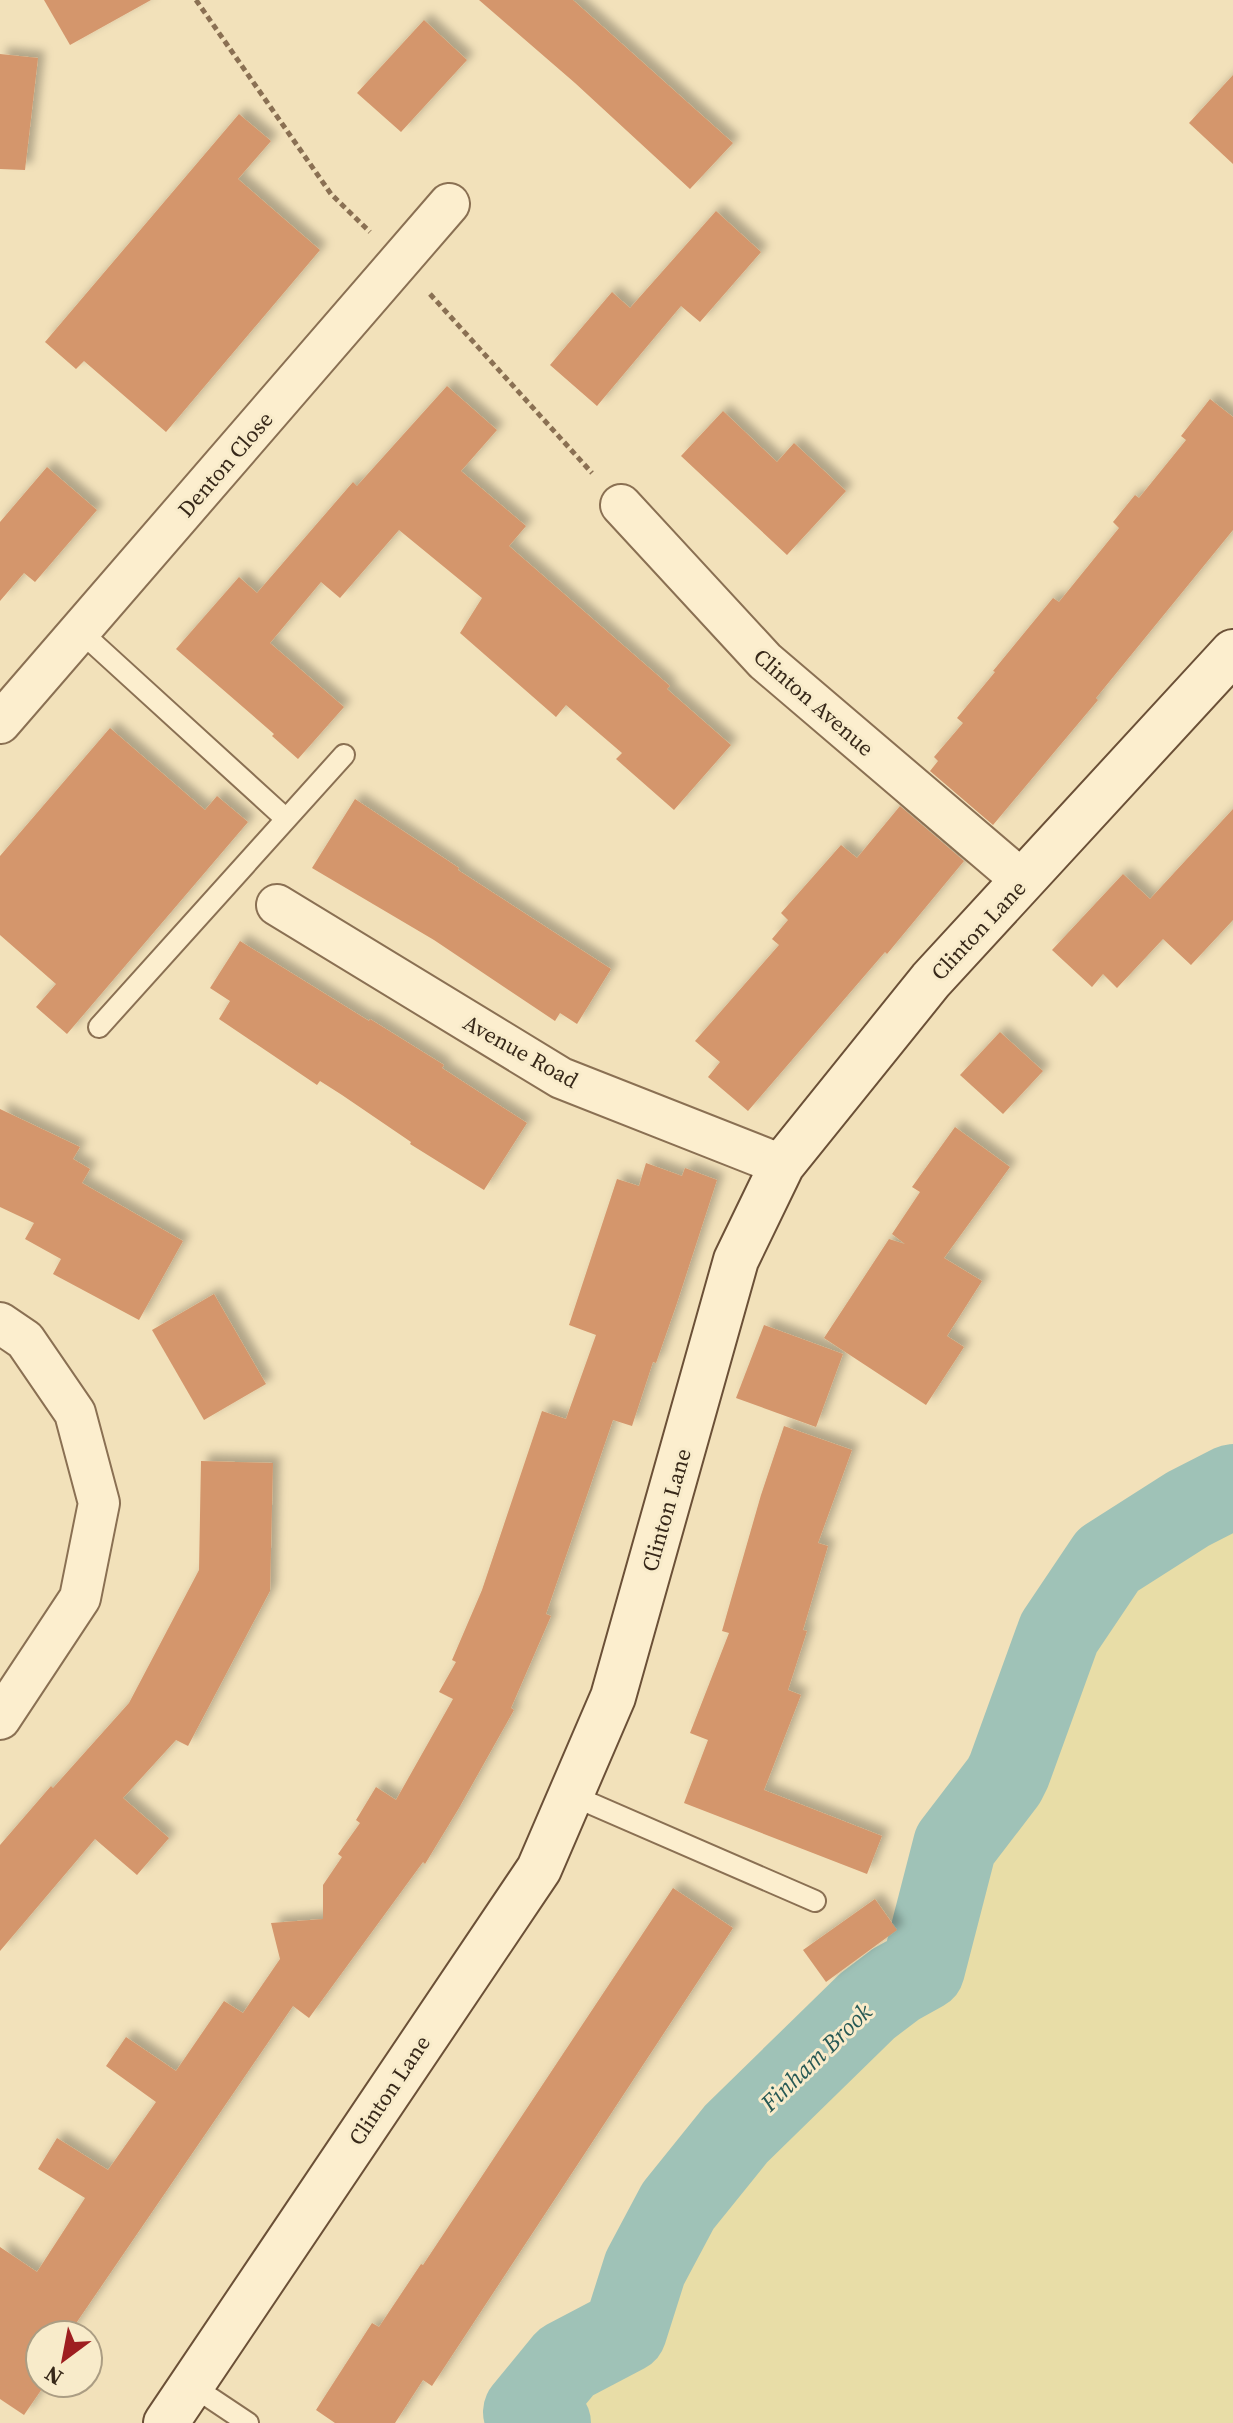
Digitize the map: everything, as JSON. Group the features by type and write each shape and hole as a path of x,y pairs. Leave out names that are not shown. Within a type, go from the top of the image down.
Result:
{"main road":[{"name":"Clinton Lane","path":"166,2423 539,1869 613,1697 736,1260 782,1165 931,980 1233,652"}],"street":[{"name":"Denton Close","path":"0,723 449,204"},
{"name":"Clinton Avenue","path":"621,505 765,661 1023,881"},
{"name":"Avenue Road","path":"277,905 561,1078 782,1165"},
{"path":"0,1323 25,1340 75,1413 99,1503 80,1598 0,1719"}],"lane":[{"path":"80,631 285,818"},
{"path":"99,1027 344,755"},
{"path":"571,1795 815,1901"},
{"path":"191,2385 248,2423"}],"shaded area":[{"path":"1233,1486 1233,2423 549,2423 525,2412 566,2362 623,2342 645,2268 678,2206 736,2134 867,2006 923,1969 955,1845 1004,1781 1059,1633 1108,1560 1188,1509"}],"building":[{"path":"44,0 151,0 70,45"},
{"path":"479,0 573,0 733,143 690,189"},
{"path":"424,20 467,60 401,132 357,93"},
{"path":"0,54 38,58 25,170 0,169"},
{"path":"1233,75 1233,164 1189,123"},
{"path":"239,114 271,141 238,179 320,250 166,432 84,361 76,369 45,342"},
{"path":"716,211 761,252 700,322 681,306 597,406 550,365 612,292 630,308"},
{"path":"447,386 497,430 461,471 526,526 509,546 670,686 667,689 731,745 674,810 616,759 622,753 566,705 556,717 460,633 482,598 399,530 340,598 321,582 270,643 344,707 298,759 272,736 274,734 176,649 239,577 257,593 353,482 357,486"},
{"path":"1210,399 1233,417 1233,530 1096,698 1098,700 993,825 930,771 938,761 934,757 963,723 957,718 993,671 1053,598 1059,602 1119,528 1113,522 1135,495 1139,498 1186,440 1181,436"},
{"path":"723,411 777,462 794,443 846,491 787,555 681,456"},
{"path":"47,467 97,510 35,582 24,573 0,601 0,522"},
{"path":"110,728 205,810 217,796 248,822 67,1034 36,1007 56,984 0,935 0,856"},
{"path":"355,799 611,969 577,1024 560,1013 555,1021 434,940 312,868"},
{"path":"900,806 964,861 887,954 885,952 748,1111 708,1077 720,1062 695,1041 779,945 772,939 788,920 781,913 841,845 857,858"},
{"path":"1233,809 1233,920 1191,965 1163,939 1117,988 1103,974 1092,987 1052,950 1123,874 1150,899"},
{"path":"240,941 444,1065 442,1068 527,1123 484,1190 410,1144 342,1095 320,1081 317,1085 219,1019 230,1001 210,988"},
{"path":"1000,1032 1043,1071 1003,1114 960,1075"},
{"path":"0,1109 80,1147 73,1159 90,1169 82,1183 183,1241 139,1320 53,1274 61,1259 25,1239 34,1223 0,1207"},
{"path":"955,1127 1010,1167 944,1258 982,1281 947,1336 964,1347 926,1405 824,1338 889,1239 905,1244 892,1234 920,1192 912,1187"},
{"path":"646,1163 682,1176 685,1168 717,1180 632,1426 613,1420 546,1614 551,1616 511,1708 514,1710 425,1864 423,1862 309,2018 293,2006 79,2319 24,2319 24,2399 35,2399 24,2415 0,2399 0,2247 37,2272 85,2198 38,2169 57,2138 108,2170 156,2102 106,2066 126,2037 176,2071 224,2001 243,2013 280,1959 271,1923 323,1919 323,1885 342,1857 338,1854 360,1823 356,1820 376,1787 396,1800 453,1699 439,1692 456,1662 452,1660 482,1590 542,1411 566,1419 596,1335 569,1325 617,1179 639,1186"},
{"path":"214,1294 266,1384 204,1420 152,1330"},
{"path":"764,1325 843,1354 816,1427 736,1398"},
{"path":"784,1426 852,1450 818,1543 828,1546 803,1630 807,1631 788,1690 801,1695 764,1790 882,1836 867,1874 684,1803 708,1740 690,1733 729,1633 722,1631"},
{"path":"201,1461 273,1463 270,1591 188,1746 176,1740 123,1798 169,1838 137,1875 95,1839 0,1951 0,1845 129,1703 199,1570"},
{"path":"673,1888 733,1928 432,2386 423,2380 395,2423 335,2423 316,2410 372,2323 379,2327 423,2265"},
{"path":"875,1899 897,1930 826,1982 803,1950"}],"waterway":[{"name":"Finham Brook","path":"549,2423 525,2412 566,2362 625,2331 645,2268 678,2206 736,2134 867,2006 923,1969 955,1845 1004,1781 1059,1633 1108,1560 1188,1509 1233,1486"}]}
